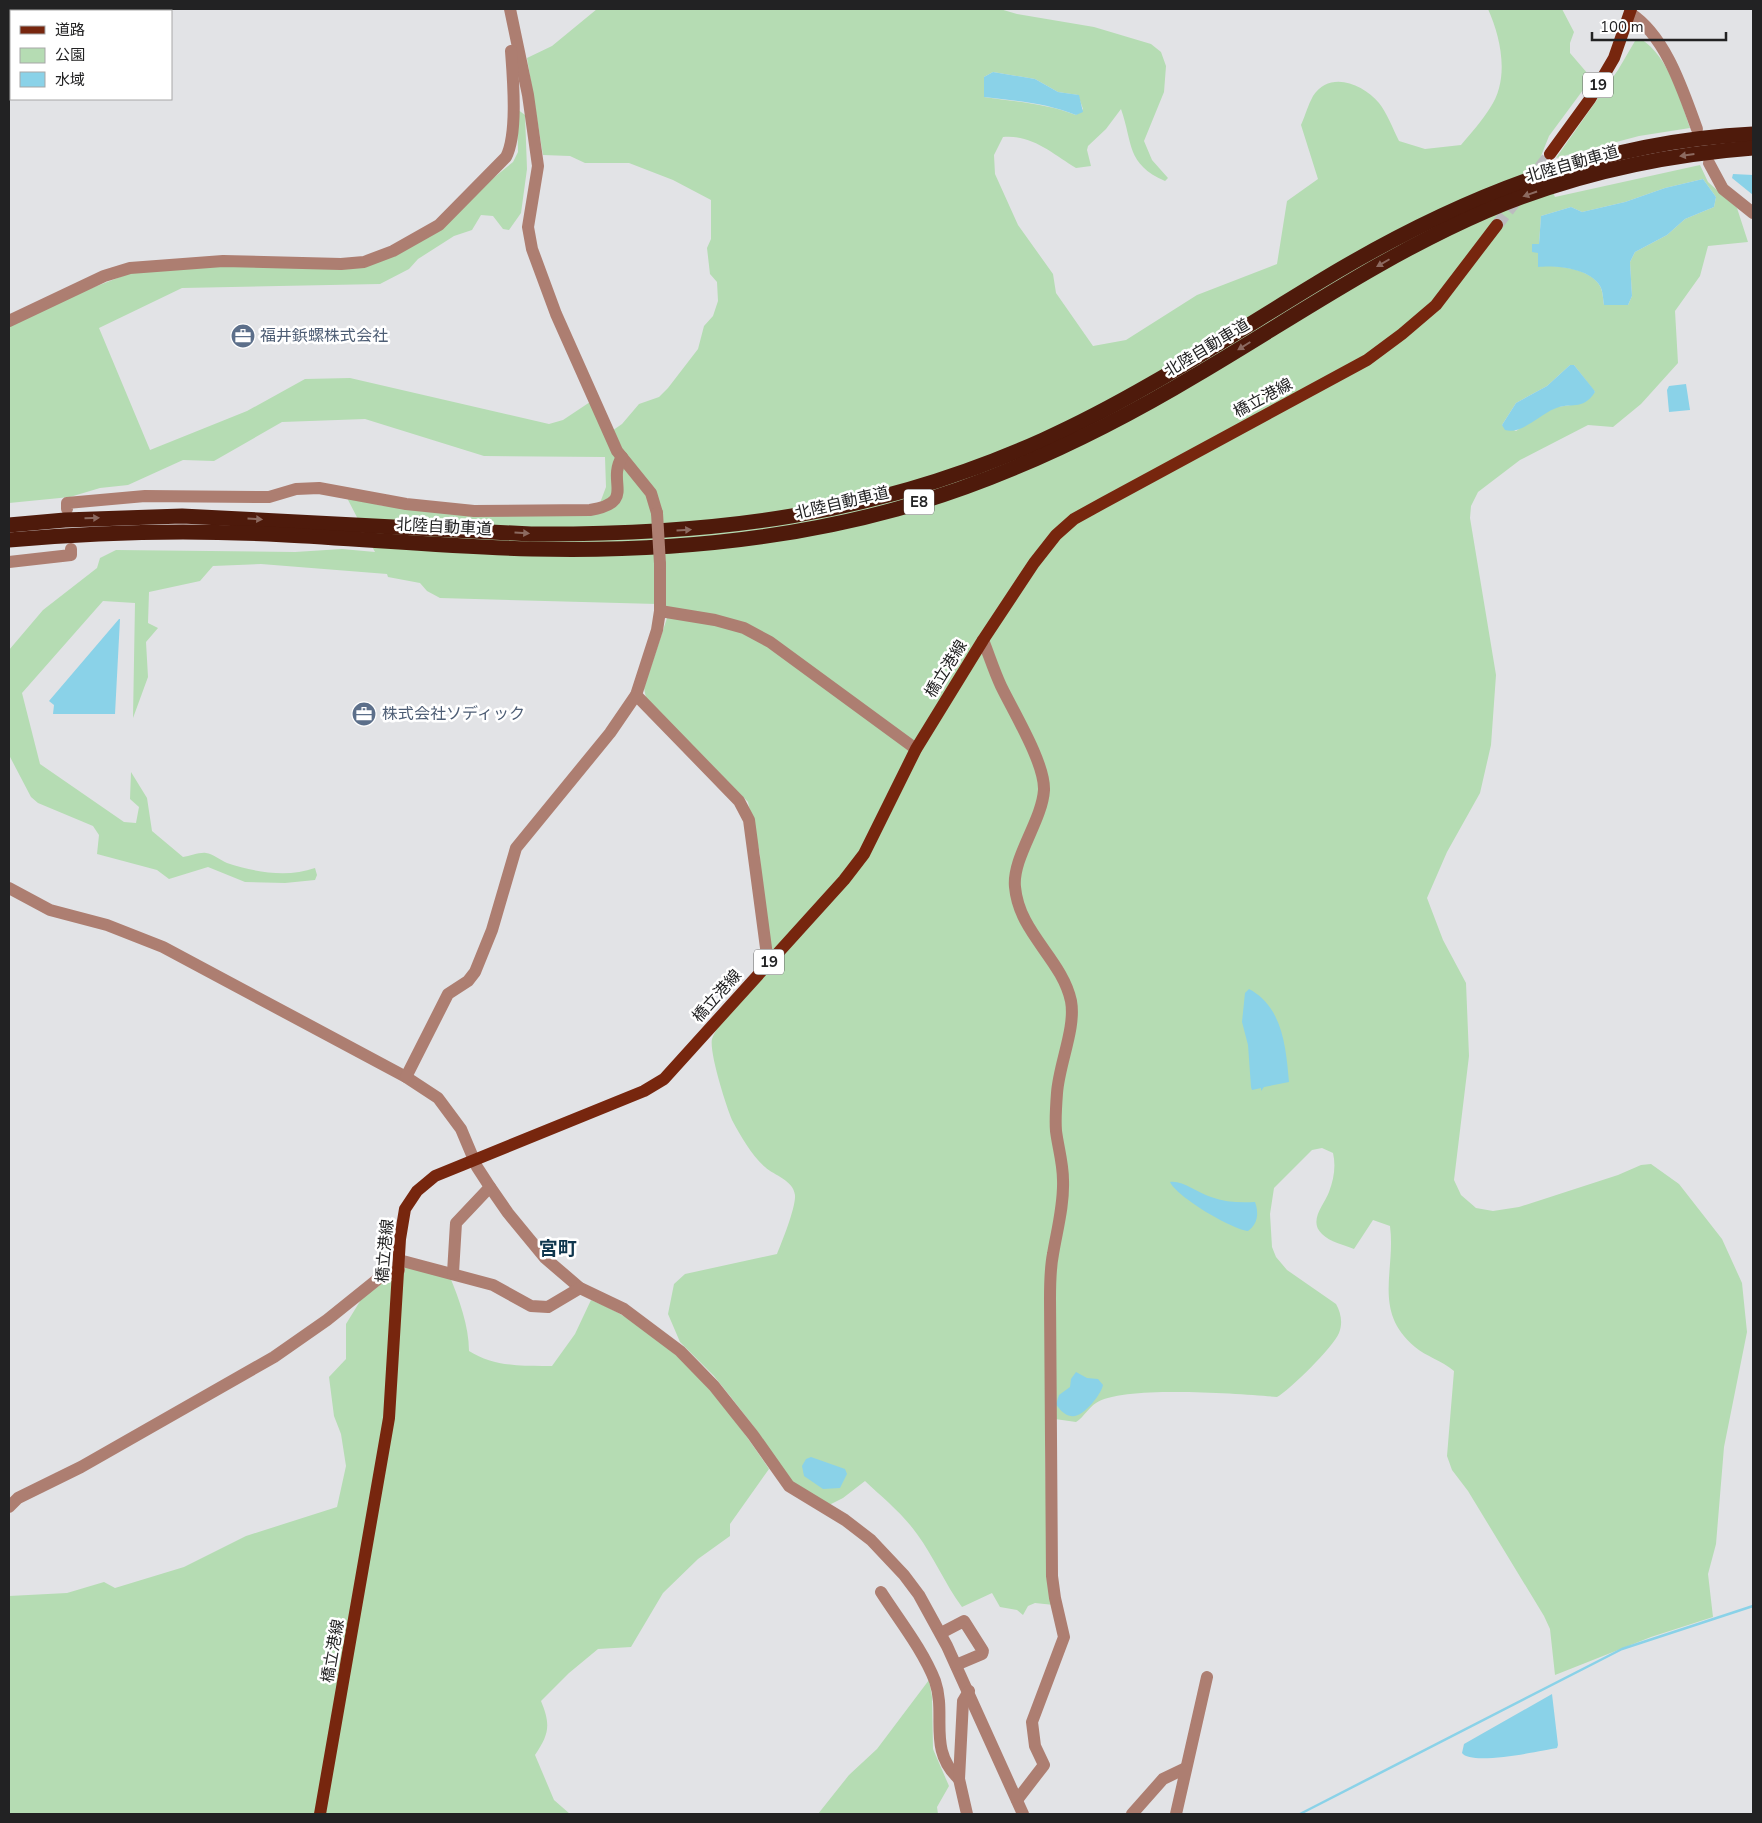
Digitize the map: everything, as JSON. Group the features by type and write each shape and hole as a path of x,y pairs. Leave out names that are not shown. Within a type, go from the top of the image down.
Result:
{"highway":[{"name":"北陸自動車道","path":"9,525 64,520 182,516 530,534 587,534 716,528 792,518 895,494 993,461 1084,420 1187,363 1350,264 1476,199 1561,168 1602,156 1694,139 1753,134"},
{"name":"北陸自動車道","path":"9,540 65,535 186,532 467,546 585,549 690,545 737,541 801,532 842,523 953,491 1050,454 1180,385 1388,260 1484,212 1566,182 1608,170 1661,159 1753,148"}],"main road":[{"name":"19","path":"1550,154 1590,99 1614,58 1631,11"},
{"name":"橋立港線","path":"320,1814 389,1418 400,1239 405,1209 416,1191 436,1176 644,1091 664,1079 844,880 864,854 916,748 983,640 1034,563 1056,536 1074,519 1367,360 1436,305 1497,225"}],"street":[{"path":"406,1077 448,994 468,981 475,972 492,930 516,848 610,733 636,695 657,630 660,610 658,513 651,493 617,451 581,373 532,249 528,227 538,166 528,96 510,9"},
{"path":"1631,11 1642,21 1675,71 1697,129"},
{"path":"9,321 104,276 130,268 223,261 342,264 364,262 415,238 439,225 506,158 510,150 513,109 511,51"},
{"path":"1709,163 1722,189 1753,214"},
{"path":"67,509 66,503 80,500 145,496 269,497 296,489 320,488 406,504 474,511 590,510 605,508 614,502 617,496 619,463 622,457"},
{"path":"9,562 70,555 71,549"},
{"path":"660,610 715,620 744,628 770,642 916,748"},
{"path":"983,640 1001,685 1028,739 1041,774 1044,790 1037,818 1016,874 1016,894 1030,933 1056,968 1066,987 1072,1007 1071,1030 1063,1053 1057,1093 1056,1130 1063,1180 1052,1255 1050,1300 1052,1576 1064,1638 1032,1722 1035,1746 1044,1764 1017,1800"},
{"path":"636,695 740,801 750,828 768,963"},
{"path":"9,888 50,910 107,925 163,947 406,1077 438,1098 461,1129 474,1160 490,1187 534,1246 566,1278 580,1288 624,1309 661,1335 696,1365 753,1435 789,1486 845,1520 871,1540 898,1568 919,1595 969,1690 1023,1814"},
{"path":"453,1273 456,1223 490,1187"},
{"path":"9,1507 18,1498 81,1467 274,1356 327,1320 378,1279 399,1265 453,1273 493,1285 520,1302 540,1308 558,1303 580,1288"},
{"path":"881,1592 926,1664 934,1681 938,1692 940,1747 950,1771 958,1779"},
{"path":"940,1633 962,1616 983,1651 982,1654 956,1665"},
{"path":"1176,1814 1207,1677"},
{"path":"967,1814 958,1779 963,1701 969,1690"},
{"path":"1132,1814 1163,1779 1186,1768"}],"green space":[{"path":"597,9 1000,9 1017,14 1094,27 1151,44 1161,52 1166,66 1164,92 1144,141 1152,160 1168,178 1165,181 1152,174 1137,160 1121,109 1106,129 1088,146 1087,150 1091,166 1076,168 1042,146 1014,137 1003,137 994,155 995,174 1018,225 1053,274 1056,293 1093,346 1126,340 1197,295 1277,264 1287,201 1318,179 1301,125 1313,96 1328,83 1346,83 1364,90 1372,96 1385,111 1399,141 1425,149 1461,145 1490,108 1500,84 1502,72 1500,45 1488,9 1562,9 1574,32 1570,43 1570,53 1588,74 1586,86 1549,136 1539,161 1555,197 1700,165 1708,182 1737,208 1748,242 1708,246 1700,276 1675,311 1678,363 1641,404 1613,427 1588,425 1520,460 1478,492 1471,506 1470,518 1496,675 1491,745 1480,793 1447,852 1427,898 1443,940 1466,983 1469,1056 1454,1180 1461,1195 1476,1208 1493,1211 1519,1207 1618,1175 1641,1165 1651,1164 1679,1184 1722,1239 1742,1283 1747,1332 1724,1447 1716,1544 1708,1574 1713,1617 1651,1637 1555,1675 1550,1629 1544,1616 1468,1491 1452,1470 1447,1456 1454,1371 1415,1347 1402,1333 1394,1319 1390,1305 1389,1290 1390,1226 1373,1220 1354,1249 1329,1239 1318,1229 1316,1224 1318,1213 1331,1187 1334,1168 1333,1153 1322,1148 1312,1150 1274,1188 1270,1214 1272,1247 1276,1257 1287,1270 1336,1304 1341,1322 1339,1333 1329,1348 1311,1368 1277,1397 1183,1392 1130,1394 1110,1397 1096,1403 1076,1422 1055,1419 1045,1448 1048,1581 1054,1605 1035,1603 1028,1606 1023,1615 1017,1610 1000,1607 992,1593 962,1607 923,1543 906,1520 865,1481 843,1498 829,1505 804,1491 786,1476 758,1432 730,1396 714,1376 680,1342 668,1314 674,1284 685,1274 777,1254 791,1216 795,1195 794,1190 787,1182 760,1162 743,1139 729,1113 715,1067 712,1039 716,1031 763,977 760,854 748,802 646,698 644,688 667,618 667,613 657,604 440,598 427,591 420,583 388,577 387,574 261,564 213,566 200,581 149,592 148,623 158,628 146,642 148,677 133,718 135,603 103,601 22,693 40,764 124,822 136,823 139,807 130,799 131,772 147,798 152,831 183,857 206,853 227,863 271,873 293,873 315,868 317,875 315,880 285,883 245,882 208,867 169,879 157,870 97,854 99,835 93,826 38,803 31,797 9,755 9,650 43,610 97,568 100,558 116,550 295,552 342,549 375,552 346,496 383,506 597,511 606,487 605,457 484,456 365,419 282,422 214,461 183,460 128,485 100,488 70,497 9,503 9,324 133,272 232,264 307,265 404,251 513,162 518,152 517,109 525,115 527,169 521,213 509,230 503,229 493,216 481,215 472,230 454,236 418,259 409,269 380,284 182,288 99,328 150,450 247,411 305,379 350,378 549,424 563,420 590,402 606,435 622,424 639,404 659,397 698,349 704,326 713,316 718,301 717,282 710,274 707,248 711,239 711,200 673,180 629,163 585,163 570,156 543,155 527,58 552,46","holes":["993,72 1035,79 1058,92 1078,95 1083,109 1076,115 1042,105 984,97 984,77","1703,179 1716,197 1714,207 1685,219 1667,235 1635,252 1630,262 1632,296 1628,305 1604,305 1600,286 1589,275 1581,271 1563,267 1538,266 1538,252 1532,252 1532,245 1539,244 1541,216 1571,207 1582,212 1625,202 1665,188","1570,365 1574,365 1595,392 1571,405 1557,407 1541,414 1516,431 1502,425 1516,403 1547,386"]},
{"path":"1641,39 1651,47 1666,67 1690,128 1639,136 1556,158 1618,70 1635,41"},
{"path":"407,1265 450,1277 465,1322 469,1351 499,1363 552,1366 575,1334 591,1300 619,1313 669,1349 692,1371 733,1418 769,1469 730,1524 730,1536 698,1559 663,1593 631,1647 598,1649 569,1673 541,1701 546,1717 547,1729 546,1735 535,1755 554,1800 570,1814 9,1814 9,1596 67,1593 104,1582 115,1588 184,1567 246,1536 337,1507 346,1466 341,1434 334,1416 329,1377 346,1359 346,1324 362,1298"},
{"path":"929,1680 932,1697 933,1749 949,1786 937,1807 938,1814 818,1814 849,1775 877,1749"}],"water":[{"path":"993,72 1035,79 1058,92 1079,95 1083,112 1076,115 1042,105 984,97 984,77"},
{"path":"1733,174 1753,175 1753,195 1732,178"},
{"path":"1703,179 1716,197 1714,207 1685,219 1667,235 1635,252 1630,262 1632,296 1628,305 1604,305 1600,286 1588,275 1562,267 1538,267 1538,253 1532,252 1532,244 1539,244 1541,216 1571,207 1582,212 1625,202 1665,188"},
{"path":"1570,365 1574,365 1594,390 1595,392 1590,398 1581,404 1554,409 1517,430 1505,430 1502,425 1516,403 1547,386"},
{"path":"1686,384 1690,410 1669,412 1667,390 1669,386"},
{"path":"119,619 115,714 53,714 54,705 49,701"},
{"path":"1249,989 1269,1006 1276,1017 1281,1030 1286,1056 1289,1082 1264,1087 1261,1091 1261,1088 1252,1090 1251,1087 1248,1045 1242,1022 1245,993"},
{"path":"1170,1182 1180,1183 1222,1200 1255,1202 1257,1210 1256,1222 1248,1231 1230,1225 1193,1204"},
{"path":"1076,1372 1087,1378 1098,1379 1103,1385 1099,1394 1085,1410 1080,1414 1071,1416 1060,1410 1056,1404 1059,1395 1070,1387 1071,1379"},
{"path":"811,1457 845,1469 847,1474 840,1488 823,1489 804,1476 802,1466 806,1459"},
{"path":"1552,1694 1557,1748 1492,1758 1468,1757 1462,1753 1464,1744"}],"waterway":[{"path":"1300,1814 1622,1649 1753,1606"}],"tunnel":[{"path":"1529,182 1550,154"},
{"path":"1497,225 1518,198"}],"place":[{"name":"福井鋲螺株式会社","path":"243,336"},
{"name":"株式会社ソディック","path":"364,714"}],"district":[{"name":"宮町","path":"558,1249"}]}
